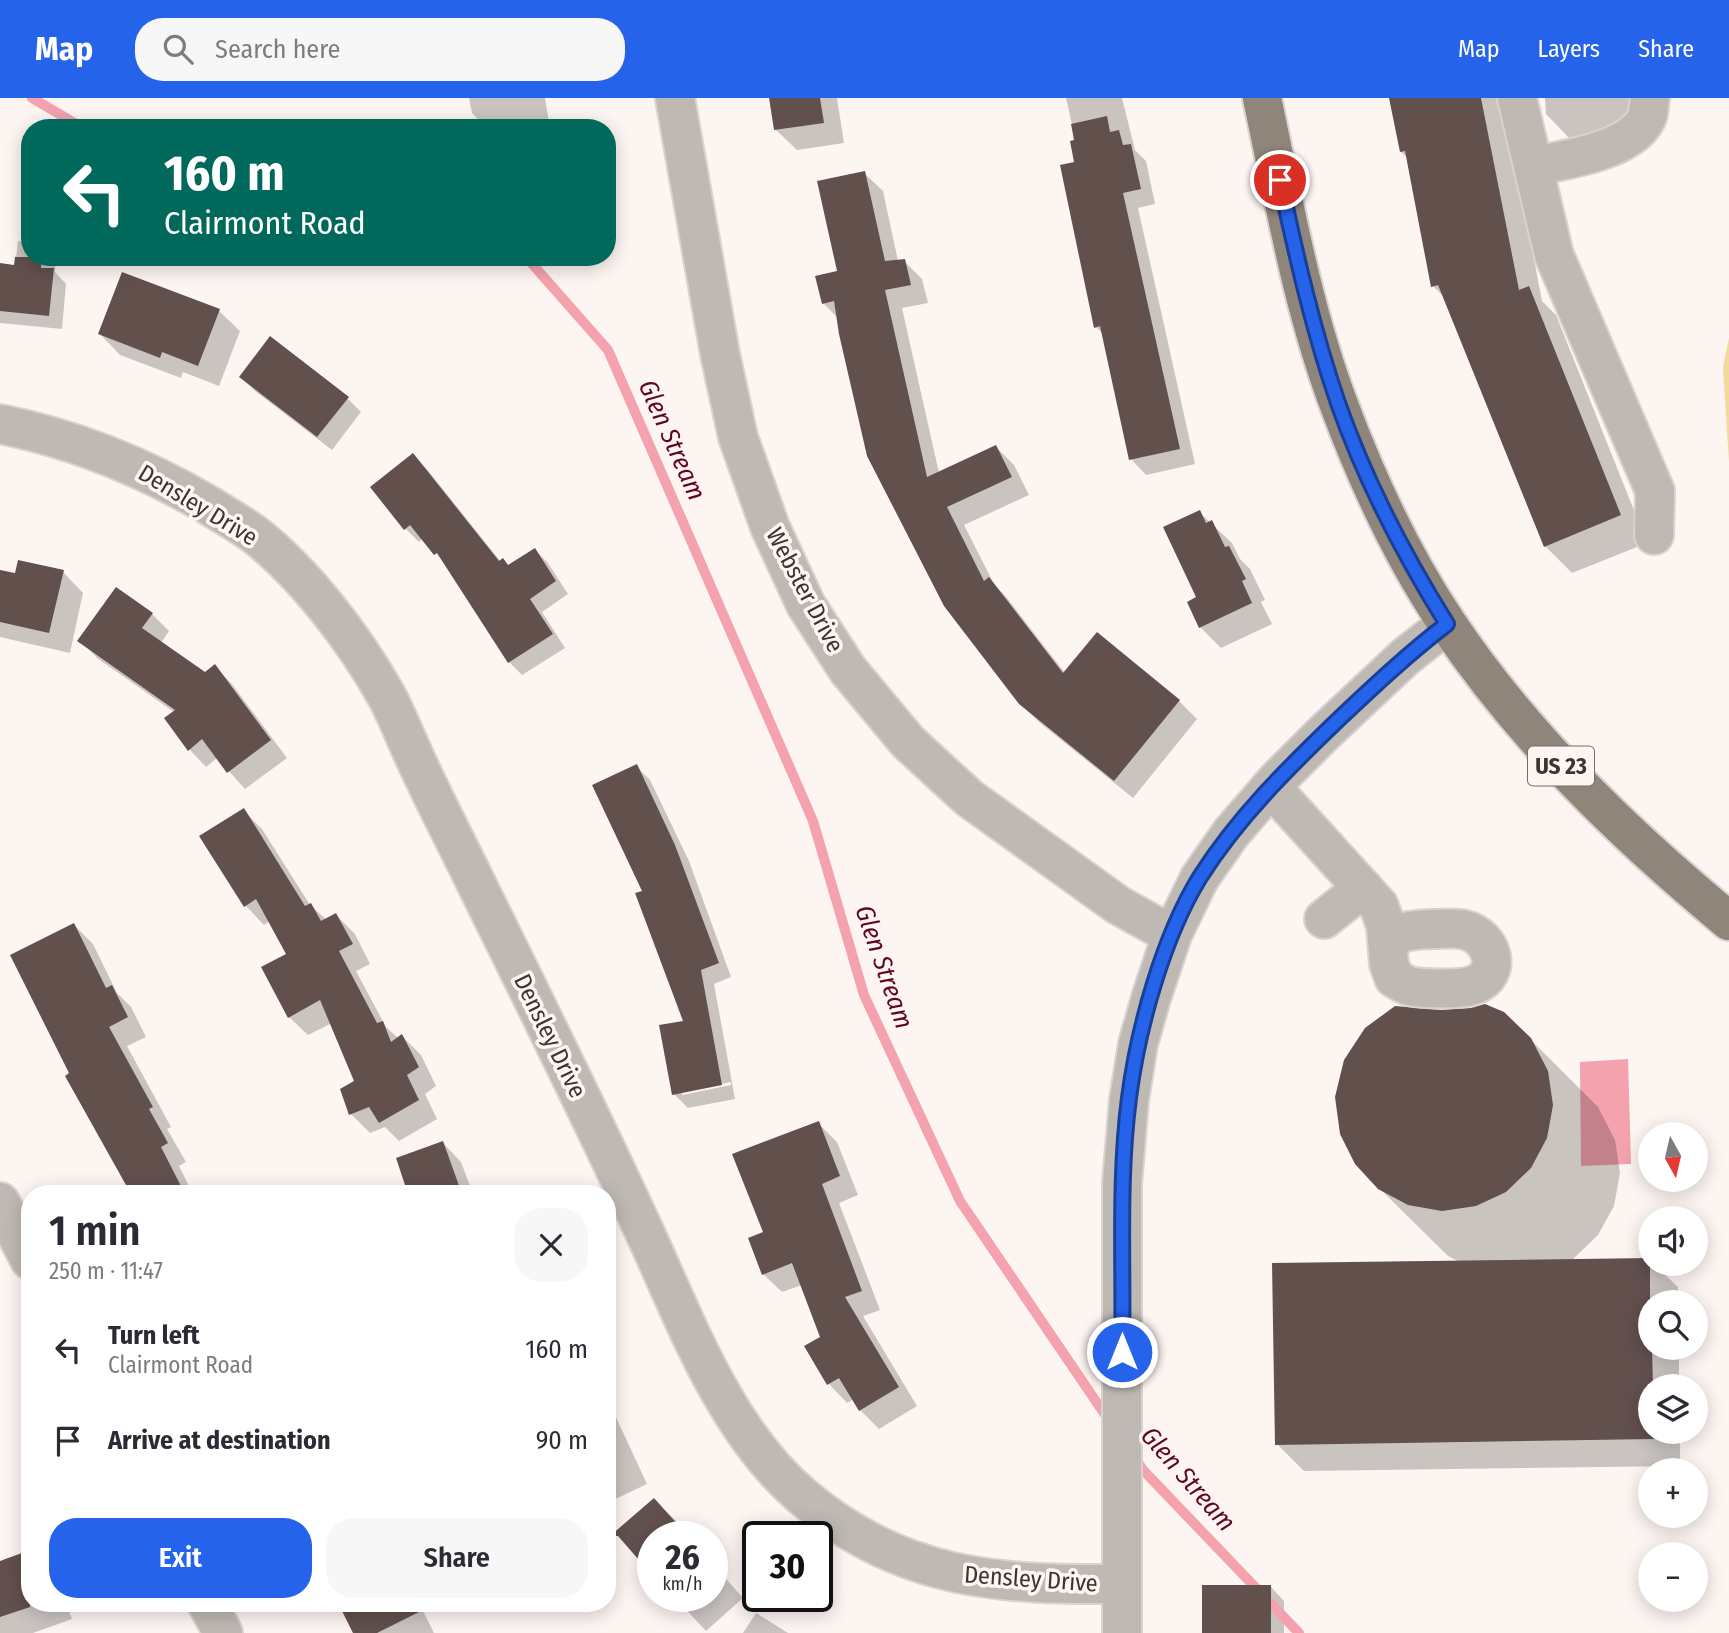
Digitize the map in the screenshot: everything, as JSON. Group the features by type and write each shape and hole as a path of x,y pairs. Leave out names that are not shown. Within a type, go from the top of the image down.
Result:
{"main road":[{"name":"US 23","path":"1262,98 1300,270 1338,403 1382,506 1423,584 1447,624 1552,756 1612,818 1729,921"}],"street":[{"name":"Webster Drive","path":"676,98 720,354 738,437 770,527 806,605 848,670 908,742 969,798 1118,905 1172,935"},
{"path":"1517,98 1554,254 1655,491 1654,535"},
{"path":"1533,166 1586,156 1626,140 1648,117 1650,98"},
{"name":"Densley Drive","path":"0,424 39,432 95,450 179,488 221,513 253,534 285,562 332,616 365,660 388,699 716,1386 758,1449 781,1475 802,1496 857,1534 894,1554 925,1565 951,1573 999,1581 1049,1585 1121,1584"},
{"path":"1122,1633 1122,1184 1125,1142 1138,1044 1172,935 1199,879 1231,833 1271,787 1405,657 1447,624"},
{"path":"1271,787 1378,906 1388,943"},
{"path":"1324,919 1363,888"},
{"path":"0,1202 21,1243"},
{"path":"212,1612 223,1633"}],"shaded area":[{"path":"1729,338 1729,463 1723,367"},
{"path":"1628,1059 1631,1164 1581,1166 1580,1062"}],"building":[{"path":"769,98 820,98 824,123 774,130"},
{"path":"1389,98 1481,98 1519,290 1529,286 1621,515 1544,547 1438,285 1431,287 1405,151 1400,152"},
{"path":"1107,116 1110,132 1119,130 1123,145 1131,144 1141,189 1123,193 1180,449 1129,460 1100,326 1094,328 1060,165 1074,162 1070,141 1074,140 1071,124"},
{"path":"865,171 885,261 905,259 911,285 885,290 927,477 996,445 1012,477 947,507 984,581 989,577 1063,673 1097,632 1180,700 1114,781 1019,704 944,606 867,456 834,301 822,304 815,276 837,271 817,181"},
{"path":"15,257 21,257 21,266 54,268 49,316 0,311 0,263 14,265"},
{"path":"122,272 220,309 198,366 162,352 160,358 98,334"},
{"path":"270,336 349,397 317,437 239,377"},
{"path":"413,453 499,561 503,558 508,565 535,548 556,581 530,599 553,634 508,663 437,553 434,555 410,525 404,530 370,487"},
{"path":"1200,510 1206,523 1212,520 1225,547 1229,546 1246,579 1242,581 1252,603 1199,628 1187,602 1196,597 1163,527"},
{"path":"18,560 64,570 49,633 0,622 0,570 15,573"},
{"path":"116,587 153,613 142,628 205,672 215,664 271,740 227,773 202,739 188,751 164,718 175,710 77,641"},
{"path":"637,764 675,845 719,963 701,970 722,1085 672,1095 659,1025 683,1021 635,893 642,891 592,785"},
{"path":"244,808 305,906 311,903 321,921 336,913 353,944 339,951 377,1023 383,1021 391,1042 402,1034 419,1067 407,1075 419,1100 379,1123 369,1107 349,1115 340,1089 354,1081 320,1000 288,1018 261,967 286,954 256,899 244,907 199,836"},
{"path":"74,923 106,988 112,985 128,1017 109,1027 153,1107 149,1109 168,1143 161,1147 180,1185 126,1185 65,1076 69,1073 10,955"},
{"path":"1485,1004 1504,1012 1531,1038 1548,1071 1553,1105 1547,1138 1531,1168 1506,1192 1476,1206 1442,1211 1408,1205 1378,1189 1355,1164 1340,1134 1335,1097 1344,1060 1365,1028 1395,1006 1441,1010"},
{"path":"819,1121 840,1176 822,1184 862,1291 845,1297 899,1387 859,1411 839,1378 827,1385 804,1346 820,1337 792,1263 762,1275 748,1238 763,1232 732,1154"},
{"path":"443,1141 459,1185 405,1185 396,1158"},
{"path":"1638,1258 1638,1276 1650,1276 1650,1290 1638,1290 1638,1360 1652,1360 1653,1374 1638,1374 1638,1439 1275,1445 1272,1263"},
{"path":"654,1498 675,1521 637,1521 637,1558 616,1536 616,1531"},
{"path":"21,1553 21,1610 0,1617 0,1561"},
{"path":"1202,1585 1271,1585 1271,1633 1202,1633"},
{"path":"342,1612 419,1612 377,1633 353,1633"}],"waterway":[{"name":"Glen Stream","path":"32,98 68,119"},
{"name":"Glen Stream","path":"534,266 608,350 813,821 864,995 960,1201 1110,1422"},
{"name":"Glen Stream","path":"1133,1455 1143,1470 1299,1633"}],"route":[{"path":"1122,1352 1122,1184 1129,1100 1138,1044 1172,935 1199,879 1231,833 1277,780 1405,657 1447,624 1382,506 1338,403 1300,270 1280,180"}]}
